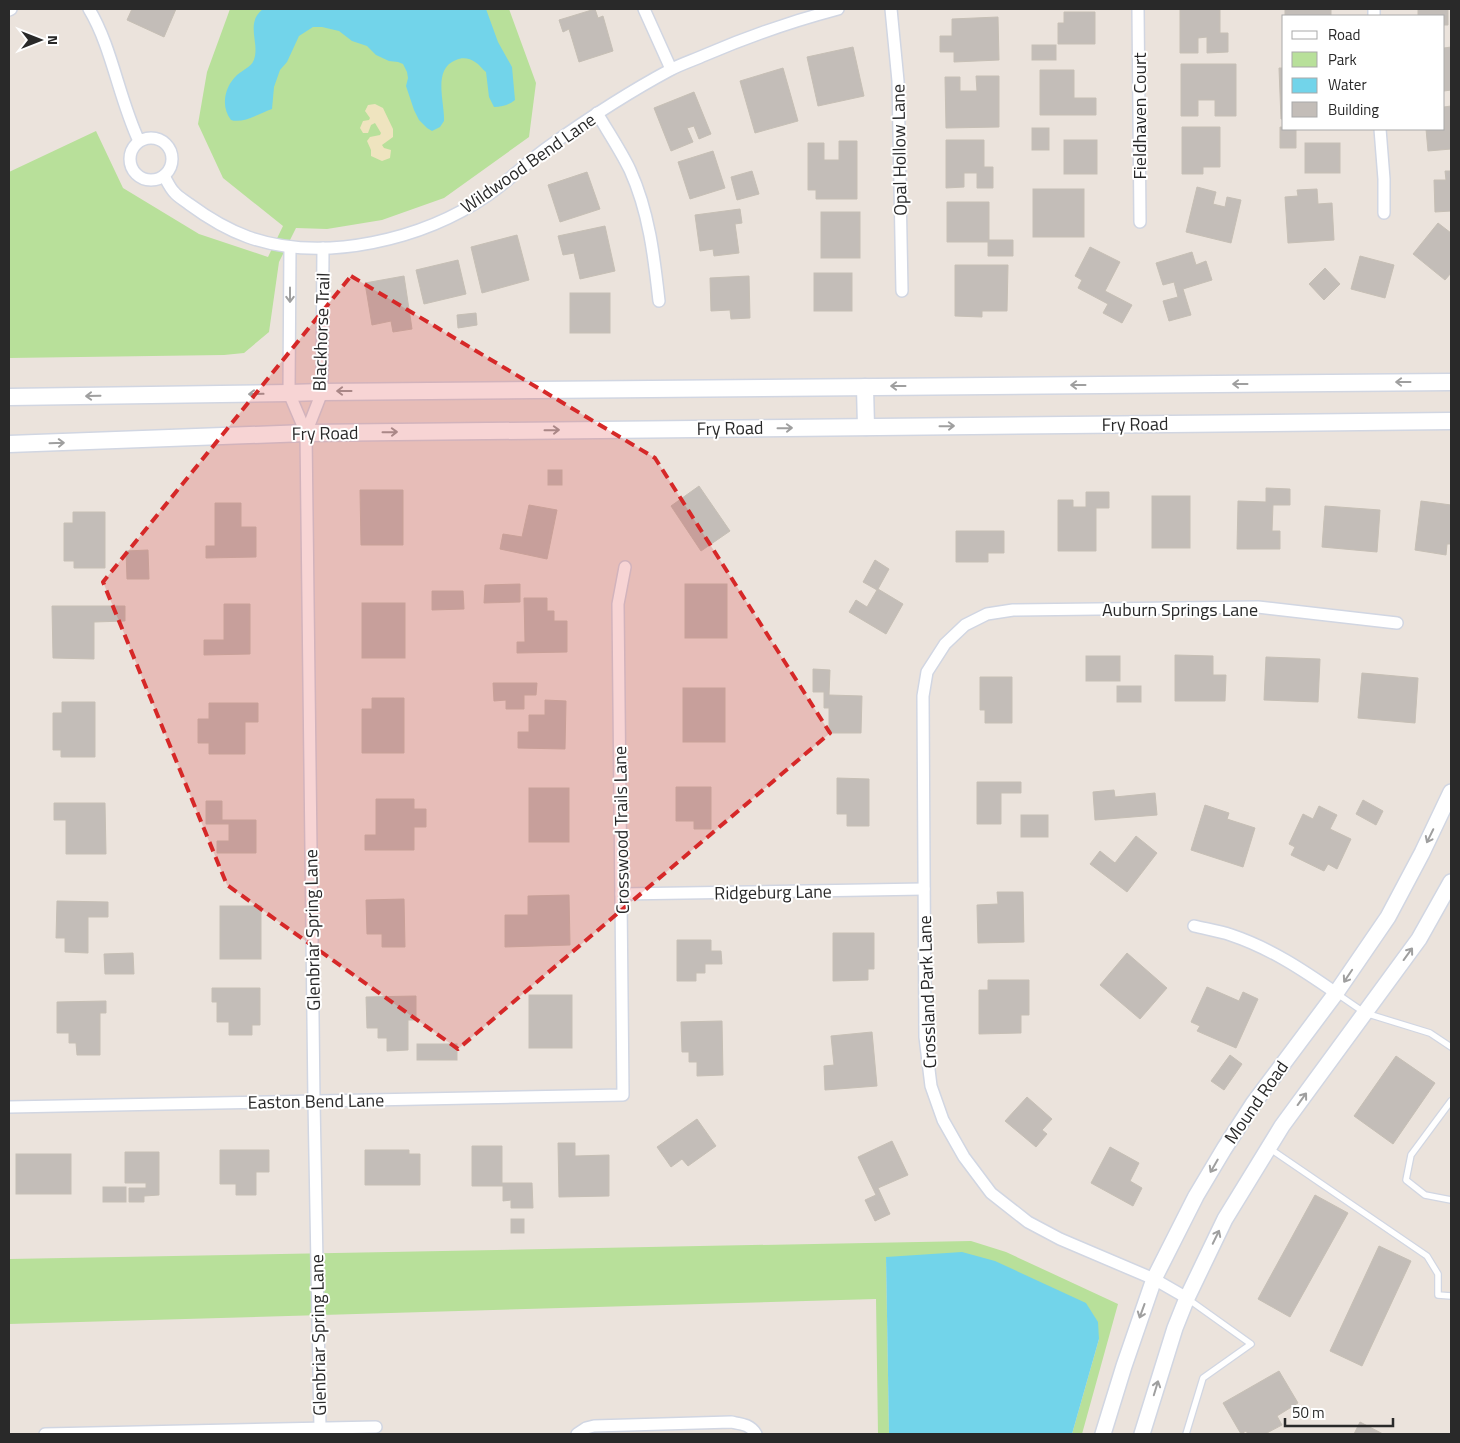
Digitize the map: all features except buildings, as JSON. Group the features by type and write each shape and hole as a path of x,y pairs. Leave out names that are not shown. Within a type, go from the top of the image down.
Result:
{"main road":[{"path":"9,397 322,392 1451,382"},
{"path":"865,387 866,427"},
{"name":"Fry Road","path":"9,444 306,433 1451,421"}],"street":[{"path":"89,9 98,23 128,119 138,141"},
{"path":"644,9 671,70"},
{"name":"Wildwood Bend Lane","path":"164,176 173,192 202,214 230,231 261,242 290,247 323,248 367,243 409,234 448,219 488,194 549,146 598,113 671,70 738,41 794,21 838,9"},
{"name":"Opal Hollow Lane","path":"891,9 898,81 902,291"},
{"name":"Fieldhaven Court","path":"1138,9 1140,222"},
{"path":"598,113 629,170 644,207 654,250 659,302"},
{"path":"1380,130 1384,179 1384,213"},
{"path":"148,137 155,137 170,148 172,164 164,176 152,180 140,178 135,173 130,164 130,156 132,149 138,141 148,137"},
{"name":"Blackhorse Trail","path":"290,247 289,393 306,433"},
{"name":"Blackhorse Trail","path":"306,433 322,392 323,248"},
{"name":"Glenbriar Spring Lane","path":"306,433 320,1428"},
{"name":"Crosswood Trails Lane","path":"623,1095 618,604 625,567"},
{"name":"Auburn Springs Lane","path":"965,626 987,614 1013,610 1265,608 1397,622"},
{"name":"Crossland Park Lane","path":"965,626 945,644 927,672 923,696 925,1037 931,1086 943,1120 964,1157 991,1192 1028,1222 1060,1239 1154,1279 1188,1298"},
{"name":"Mound Road","path":"1104,1434 1124,1366 1154,1279 1196,1196 1253,1104 1336,993 1388,917 1422,853 1451,792"},
{"name":"Mound Road","path":"1142,1434 1159,1377 1188,1298 1225,1219 1282,1126 1419,939 1451,882"},
{"name":"Ridgeburg Lane","path":"621,894 924,889"},
{"path":"1194,926 1231,935 1266,949 1296,966 1336,993"},
{"name":"Easton Bend Lane","path":"9,1106 623,1095"},
{"path":"578,1433 594,1426 731,1422 743,1424 754,1431"},
{"path":"45,1434 376,1427"}],"lane":[{"path":"1336,993 1365,1013 1430,1033 1451,1047"},
{"path":"1451,1101 1411,1155 1406,1180 1425,1195 1451,1200"},
{"path":"1269,1148 1427,1256 1438,1274 1438,1295 1451,1296"},
{"path":"1186,1434 1203,1378 1251,1344 1188,1298"}],"highlighted area":[{"path":"351,276 655,458 830,733 458,1049 227,885 103,582"}],"green space":[{"path":"230,9 509,9 536,83 529,137 444,198 382,220 327,229 296,228 279,262 269,332 244,353 224,355 9,358 9,172 96,131 123,188 199,234 268,257 283,226 223,178 198,124 207,72"},
{"path":"971,1241 1006,1252 1118,1304 1082,1434 1072,1434 1099,1339 886,1257 889,1434 878,1434 876,1299 9,1324 9,1259"}],"sand":[{"path":"375,104 383,108 393,129 393,137 382,145 384,148 391,150 390,158 382,161 371,156 371,150 367,141 370,137 380,135 381,133 375,123 371,125 368,133 363,133 360,128 363,121 370,118 365,111 368,105"}],"water":[{"path":"263,9 486,9 498,42 512,67 515,100 500,107 494,107 489,97 486,72 471,60 458,59 449,64 444,71 441,87 444,121 440,127 432,131 419,120 414,110 406,86 408,78 403,64 389,61 376,55 367,46 352,41 339,31 313,27 299,36 287,62 280,70 274,87 272,109 241,121 231,120 226,109 225,96 229,85 237,75 251,65 254,60 256,50 254,25 258,14"},
{"path":"962,1252 995,1261 1086,1303 1098,1322 1099,1339 1072,1434 889,1434 886,1257"}]}
